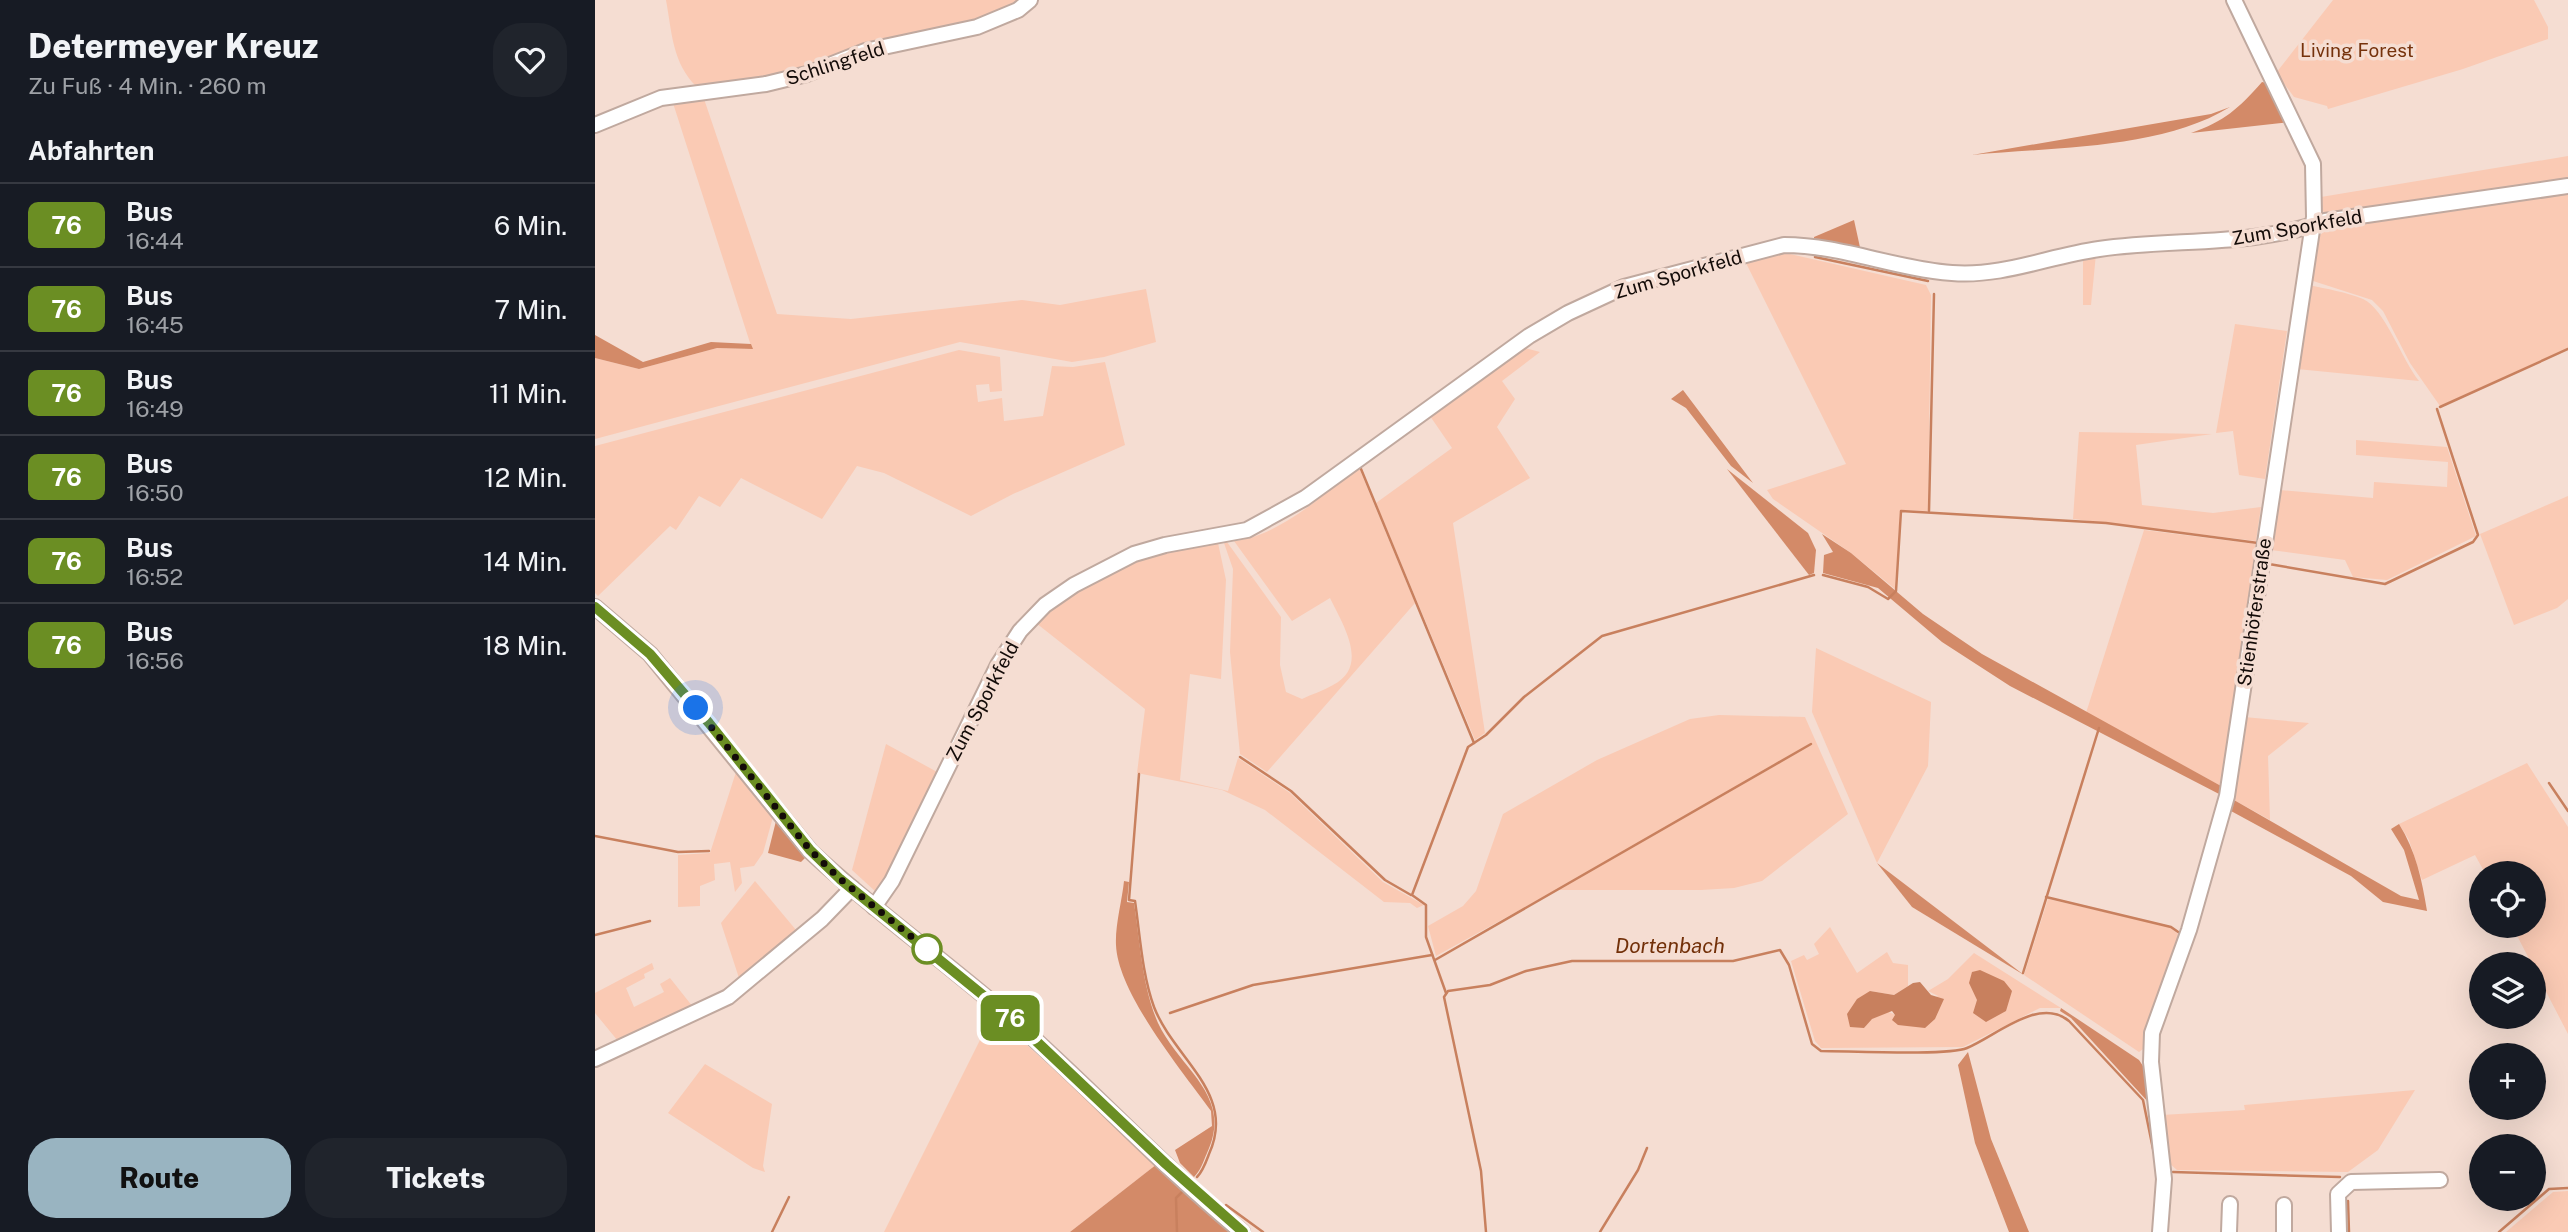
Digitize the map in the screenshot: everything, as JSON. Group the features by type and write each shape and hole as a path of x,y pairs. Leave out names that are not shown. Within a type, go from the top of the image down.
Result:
{"street":[{"name":"Schlingfeld","path":"595,125 671,96 766,84 807,74 865,51 978,27 1018,10 1030,0"},
{"name":"Stienhöferstraße","path":"2160,1232 2164,1179 2151,1062 2152,1033 2189,930 2227,796 2315,201 2313,164 2234,0"},
{"name":"Zum Sporkfeld","path":"874,906 892,881 998,665 1020,631 1045,605 1074,584 1134,554 1165,545 1237,533 1267,521 1305,498 1528,336 1624,287 1784,244 1813,246 1951,273 1976,273 2024,266 2096,249 2239,239 2311,226 2325,220 2568,186"},
{"path":"595,607 650,654 810,850 852,888 1016,1022 1166,1164 1243,1232"},
{"path":"595,1059 728,997 822,919 852,888"},
{"path":"2339,1232 2338,1194 2351,1182 2440,1180"},
{"path":"2229,1232 2230,1204"},
{"path":"2284,1205 2284,1232"}],"green space":[{"path":"666,0 1024,0 997,16 805,70 765,80 697,87 682,68 678,57"},
{"name":"Living Forest","path":"2333,0 2534,0 2548,27 2548,39 2463,69 2328,109 2327,106 2294,97 2276,73"},
{"path":"703,96 777,314 851,319 1022,300 1060,305 1146,289 1156,342 1104,357 1072,362 960,342 595,439 595,358 639,369 717,348 752,349 672,100"},
{"path":"2568,156 2568,178 2326,213 2322,211 2321,197"},
{"path":"2568,194 2568,348 2440,406 2410,363 2383,311 2372,300 2310,280 2316,239 2326,229"},
{"path":"1770,253 1790,254 1926,285 1931,295 1928,511 1900,510 1895,589 1851,553 1773,499 1767,490 1846,464 1744,259"},
{"path":"2096,254 2091,305 2083,305 2083,256"},
{"path":"2309,285 2350,294 2371,305 2386,324 2419,381 2297,369"},
{"path":"2235,324 2287,331 2265,479 2239,475 2233,431 2216,433"},
{"path":"1525,348 1540,352 1502,381 1515,399 1497,427 1530,478 1453,523 1485,733 1475,740 1376,503 1452,448 1430,416"},
{"path":"959,350 1000,357 1002,391 990,392 989,384 976,385 978,402 1002,398 1004,421 1043,416 1052,366 1073,367 1105,362 1125,445 1013,494 971,516 884,473 857,466 822,519 741,478 720,507 699,496 676,530 670,526 598,596 595,593 595,446"},
{"path":"2079,432 2212,434 2136,445 2142,505 2213,513 2261,507 2256,541 2073,519"},
{"path":"2356,440 2447,447 2476,536 2387,580 2353,577 2345,560 2271,550 2279,490 2373,498 2374,482 2447,487 2448,462 2356,455"},
{"path":"1359,468 1415,603 1267,772 1240,754 1230,652 1233,569 1224,543 1227,542 1281,617 1280,665 1286,692 1302,699 1329,687 1344,677 1352,656 1346,632 1330,598 1292,621 1234,541 1268,531 1284,523"},
{"path":"2568,496 2568,599 2557,608 2514,625 2480,534"},
{"path":"2144,530 2256,544 2221,786 2086,713"},
{"path":"1218,543 1226,580 1221,679 1190,674 1180,780 1228,791 1238,758 1290,793 1383,882 1424,905 1417,908 1410,903 1384,902 1265,810 1222,790 1137,773 1145,709 1036,623 1076,591 1120,567 1168,552"},
{"path":"1816,648 1931,702 1928,766 1877,863 1812,712"},
{"path":"1719,715 1805,717 1848,814 1762,881 1734,888 1701,890 1556,890 1436,956 1428,926 1463,906 1476,891 1503,814 1597,760 1690,719"},
{"path":"2244,717 2309,723 2268,756 2270,820 2234,800"},
{"path":"886,744 939,773 894,868 875,891 852,870"},
{"path":"2527,763 2568,827 2568,1034 2546,992 2546,952 2525,952 2518,938 2546,938 2546,861 2478,861 2475,855 2422,880 2409,840 2399,824"},
{"path":"736,772 773,817 763,853 754,866 740,868 742,883 735,892 730,862 714,864 715,880 700,886 700,906 678,907 678,855 710,853"},
{"path":"755,881 796,930 739,978 721,923"},
{"path":"2048,899 2170,927 2180,936 2145,1031 2143,1049 2139,1052 2024,975"},
{"path":"1830,927 1857,973 1887,952 1893,963 1908,965 1908,986 1894,995 1870,991 1864,1028 1871,1019 1886,1011 1896,1015 1938,996 1928,991 1948,979 1974,953 2061,1008 2040,1008 1963,1047 1821,1048 1815,1041 1791,961 1804,955 1807,960 1819,954 1814,944"},
{"path":"652,963 654,969 644,974 645,978 626,988 634,1007 664,992 660,984 670,978 693,1007 618,1041 595,1013 595,993"},
{"path":"993,1014 1157,1164 1070,1232 884,1232"},
{"path":"705,1064 772,1104 763,1166 765,1172 753,1168 668,1113"},
{"path":"2415,1090 2378,1150 2348,1172 2177,1170 2169,1163 2162,1115 2245,1110 2244,1105"},
{"path":"2568,1191 2568,1232 2506,1232 2531,1211 2546,1211 2546,1198 2553,1192"}],"shaded area":[{"path":"2262,82 2271,84 2290,122 2191,133 2230,113"},
{"path":"2230,107 2171,132 2139,139 2070,148 1972,155 2211,114"},
{"path":"1854,220 1861,252 1814,242 1814,237"},
{"path":"595,335 643,362 711,342 751,344 753,349 717,348 639,369 595,358"},
{"path":"1683,390 1753,483 1731,466 1686,408 1671,399"},
{"path":"1727,469 1808,533 1816,550 1814,573 1809,575"},
{"path":"1822,534 1851,553 1923,614 1982,654 2221,786 2221,795 2010,686 1942,642 1878,588 1823,573 1824,555 1833,552"},
{"path":"2234,800 2401,896 2419,900 2404,850 2391,829 2399,824 2418,866 2427,911 2383,902 2351,876 2231,811"},
{"path":"776,821 806,857 801,862 768,853"},
{"path":"1877,863 2024,975 1912,907"},
{"path":"1124,881 1129,882 1127,902 1134,903 1145,979 1158,1023 1201,1084 1214,1115 1214,1133 1203,1163 1194,1177 1180,1163 1175,1150 1212,1126 1211,1111 1154,1032 1128,986 1120,965 1116,937"},
{"path":"1980,970 2004,981 2012,991 2006,1011 1986,1022 1973,1013 1977,1000 1969,983 1972,972"},
{"path":"1920,982 1931,995 1944,999 1935,1019 1925,1028 1898,1025 1892,1020 1895,1015 1892,1011 1872,1019 1864,1028 1850,1027 1847,1014 1857,999 1870,991 1894,995 1913,983"},
{"path":"2061,1008 2139,1060 2145,1069 2150,1104 2071,1018 2060,1011"},
{"path":"1968,1052 1991,1139 2029,1232 2009,1232 1975,1143 1958,1065"},
{"path":"1157,1164 1234,1232 1070,1232"}],"waterway":[{"path":"2322,229 2375,221"},
{"path":"1815,257 1928,281"},
{"path":"1929,511 1934,294"},
{"path":"2440,407 2568,349"},
{"path":"2269,564 2385,584 2473,542 2478,535 2437,409"},
{"path":"1361,469 1474,743"},
{"path":"1823,575 1868,587 1888,599 1896,591 1901,511 2106,523 2258,543 2256,555"},
{"path":"1446,993 1426,937 1426,905 1412,895 1468,747 1486,735 1524,697 1602,636 1814,575"},
{"path":"2023,973 2099,728"},
{"path":"1435,960 1811,744"},
{"path":"1240,757 1291,791 1385,880 1411,895"},
{"path":"1139,774 1129,900 1135,901 1144,968 1154,1007 1163,1026 1209,1094 1215,1113 1215,1132 1205,1163 1197,1177"},
{"path":"2549,783 2568,811"},
{"path":"595,836 678,852 709,851"},
{"path":"2046,897 2171,927 2181,934"},
{"path":"595,935 650,921"},
{"name":"Dortenbach","path":"1486,1232 1481,1171 1444,997 1448,991 1490,985 1526,971 1572,961 1733,961 1780,950 1789,965 1812,1044 1821,1051 1957,1050 1967,1048 2031,1015 2057,1014 2069,1021 2143,1100 2153,1149"},
{"path":"1170,1013 1253,985 1432,955"},
{"path":"1600,1232 1638,1170 1647,1148"},
{"path":"2173,1172 2340,1177"},
{"path":"2499,1232 2549,1189 2568,1188"},
{"path":"1177,1232 1176,1198 1182,1192"},
{"path":"772,1232 789,1197"},
{"path":"2348,1201 2349,1232"},
{"name":"Dortenbach","path":"1226,1205 1263,1232"}],"bus line":[{"name":"76","path":"595,607 650,654 810,850 840,879 1016,1022 1220,1214 1243,1232"}],"route":[{"path":"696,708 810,850 840,879 934,955 927,949"}]}
